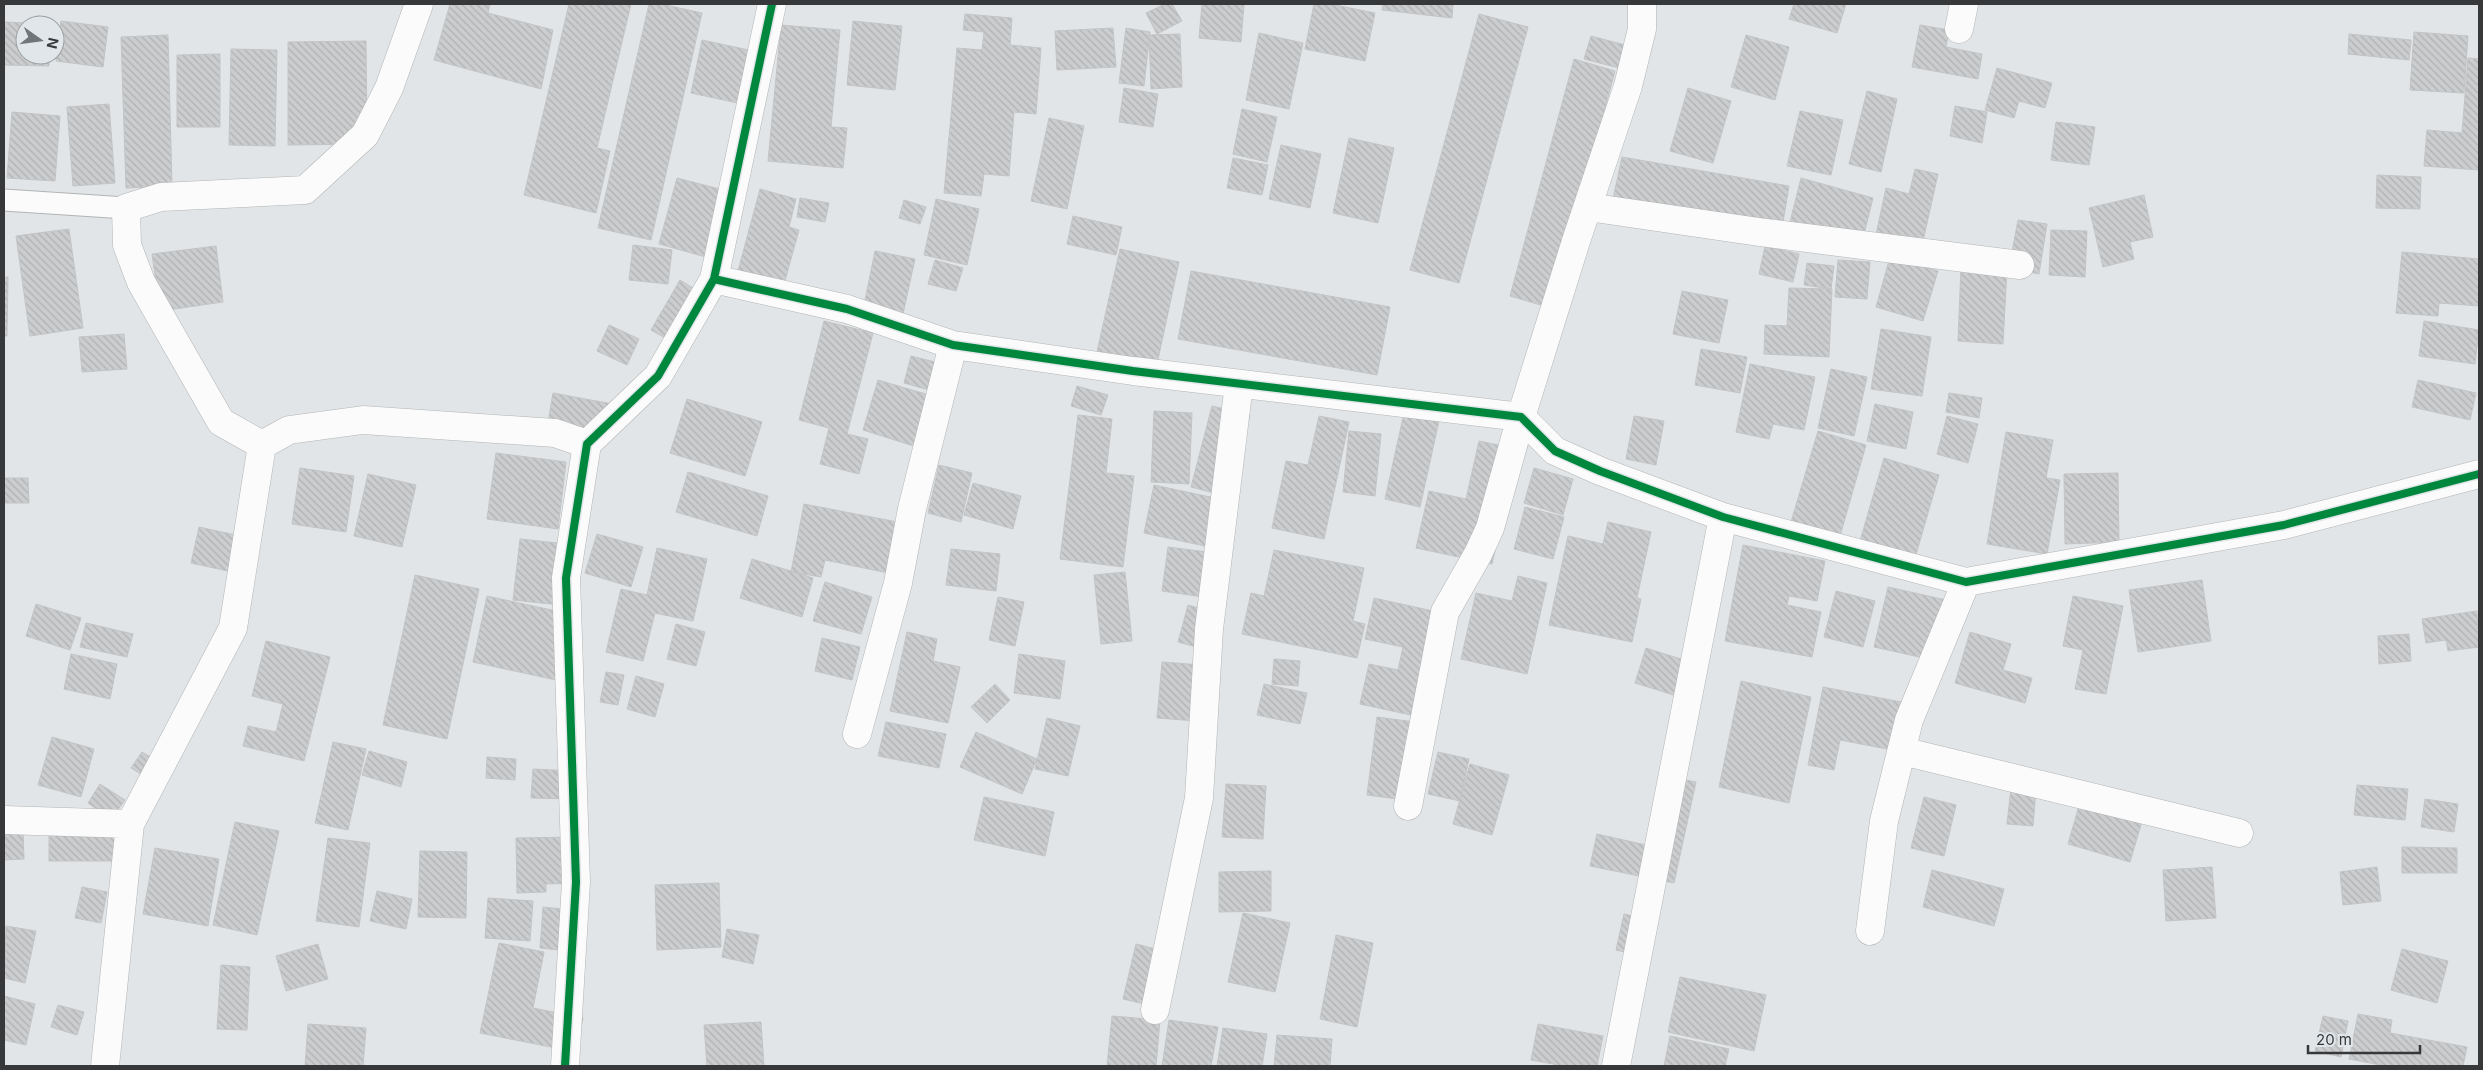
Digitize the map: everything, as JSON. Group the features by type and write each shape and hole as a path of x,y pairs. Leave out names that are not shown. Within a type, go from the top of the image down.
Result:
{"street":[{"path":"262,445 221,422 206,396 141,282 127,245 126,208 161,197 306,190 365,135 390,88 419,4"},
{"path":"566,1066 576,882 566,578 587,444 658,376 714,279 772,4"},
{"path":"1408,806 1445,612 1478,554 1490,528 1521,417 1628,86 1642,29 1642,4"},
{"path":"1588,207 1759,232 2020,265"},
{"path":"714,279 847,309 953,345 1239,384 1521,417 1555,451 1600,471 1722,517 1966,582 2284,525 2479,474"},
{"path":"857,734 898,583 912,509 953,345"},
{"path":"1155,1010 1199,798 1209,629 1239,384"},
{"path":"262,445 289,430 363,420 555,433 587,444"},
{"path":"105,1066 130,824 233,628 262,445"},
{"path":"1616,1066 1722,517"},
{"path":"1870,931 1884,821 1910,720 1966,582"},
{"path":"1902,751 2239,833"},
{"path":"4,820 130,824"}],"lane":[{"path":"4,200 126,208"}],"building":[{"path":"450,4 490,4 488,13 553,30 541,89 434,60"},
{"path":"569,4 631,4 597,148 610,151 596,213 524,195"},
{"path":"649,4 661,4 702,13 651,240 598,228"},
{"path":"1165,4 1172,4 1182,21 1157,34 1146,13"},
{"path":"1202,4 1244,4 1241,42 1199,38"},
{"path":"1314,4 1330,4 1375,13 1365,61 1305,49"},
{"path":"1383,4 1453,4 1452,18 1382,10"},
{"path":"1794,4 1846,4 1837,33 1789,19"},
{"path":"965,14 1012,18 1010,45 1041,48 1036,114 1014,112 1009,176 984,174 981,196 944,193 957,48 982,50 984,32 963,30"},
{"path":"1479,14 1528,27 1459,283 1410,270"},
{"path":"853,21 902,26 895,90 847,85"},
{"path":"4,22 15,22 15,65 49,66 4,65"},
{"path":"65,22 108,27 103,67 65,62"},
{"path":"781,25 840,30 831,127 847,128 843,168 768,161"},
{"path":"1920,25 1949,30 1946,47 1982,54 1978,79 1912,67"},
{"path":"1113,28 1116,67 1057,70 1055,31"},
{"path":"1126,28 1150,32 1144,86 1119,83"},
{"path":"2414,32 2468,36 2464,93 2410,90"},
{"path":"1259,33 1303,43 1289,109 1246,100"},
{"path":"1180,34 1182,87 1151,89 1149,35"},
{"path":"2349,34 2411,40 2409,60 2348,54"},
{"path":"168,35 172,186 126,188 121,37"},
{"path":"1746,35 1789,47 1775,100 1731,87"},
{"path":"1591,36 1625,45 1619,68 1584,59"},
{"path":"702,40 758,52 747,105 691,93"},
{"path":"366,41 367,144 288,145 288,42"},
{"path":"231,49 277,50 275,146 229,145"},
{"path":"220,54 220,127 177,127 177,55"},
{"path":"2468,58 2479,59 2479,170 2424,166 2427,130 2462,133"},
{"path":"1574,59 1615,71 1551,308 1510,296"},
{"path":"1997,68 2052,83 2045,108 2019,101 2014,118 1985,110"},
{"path":"1124,88 1158,94 1153,127 1119,122"},
{"path":"1688,88 1731,101 1713,163 1670,151"},
{"path":"1867,91 1897,99 1881,172 1849,164"},
{"path":"109,104 115,183 73,186 67,107"},
{"path":"1955,106 1987,112 1982,143 1950,136"},
{"path":"1242,109 1277,117 1267,162 1233,154"},
{"path":"1800,111 1843,120 1831,175 1787,166"},
{"path":"12,112 60,116 55,181 7,178"},
{"path":"1049,118 1084,126 1067,209 1031,201"},
{"path":"2056,122 2095,127 2089,165 2051,160"},
{"path":"1349,138 1394,148 1378,223 1333,213"},
{"path":"1281,145 1321,154 1310,208 1269,199"},
{"path":"1622,157 1789,186 1781,234 1613,199"},
{"path":"1233,158 1268,165 1262,195 1227,188"},
{"path":"1915,169 1938,174 1921,250 1875,239 1886,188 1909,194"},
{"path":"2377,175 2421,177 2420,209 2376,208"},
{"path":"677,178 731,192 713,259 659,244"},
{"path":"1801,178 1873,198 1862,242 1790,222"},
{"path":"760,189 796,199 789,227 799,230 781,295 735,282"},
{"path":"2144,195 2153,237 2130,242 2134,259 2103,267 2089,208"},
{"path":"800,198 829,203 825,222 797,217"},
{"path":"936,199 979,209 967,265 924,255"},
{"path":"904,200 926,207 920,224 899,218"},
{"path":"1073,216 1122,227 1116,255 1067,244"},
{"path":"2018,220 2047,224 2039,274 2009,268"},
{"path":"69,229 83,328 30,336 16,236"},
{"path":"2051,230 2087,231 2085,277 2049,275"},
{"path":"633,245 672,250 668,284 629,280"},
{"path":"216,246 223,302 160,311 152,254"},
{"path":"1765,246 1799,254 1793,282 1759,274"},
{"path":"1120,249 1179,262 1154,378 1094,365"},
{"path":"875,251 915,259 901,323 862,315"},
{"path":"2402,252 2479,259 2479,306 2439,303 2438,316 2396,313"},
{"path":"1890,257 1938,271 1923,321 1876,307"},
{"path":"935,260 963,268 956,291 928,284"},
{"path":"1838,260 1870,262 1867,299 1835,297"},
{"path":"1807,263 1834,266 1831,289 1804,285"},
{"path":"1961,266 2007,268 2003,344 1958,341"},
{"path":"1191,271 1390,307 1377,375 1178,339"},
{"path":"4,277 8,277 7,336 4,336"},
{"path":"680,280 711,299 683,348 651,330"},
{"path":"1789,288 1832,289 1829,357 1764,354 1765,325 1787,326"},
{"path":"1682,291 1728,300 1719,343 1673,334"},
{"path":"824,321 873,333 847,434 868,439 859,474 820,464 829,428 799,420"},
{"path":"2424,321 2479,330 2475,364 2419,356"},
{"path":"609,325 639,339 627,365 597,351"},
{"path":"1881,329 1931,337 1922,396 1871,389"},
{"path":"124,334 127,369 82,372 79,337"},
{"path":"1701,349 1747,357 1740,393 1695,385"},
{"path":"911,356 943,364 936,392 904,383"},
{"path":"1750,364 1815,377 1804,430 1773,424 1769,439 1736,432"},
{"path":"1831,369 1867,377 1854,436 1818,428"},
{"path":"878,380 936,397 920,448 863,430"},
{"path":"2418,380 2476,393 2470,420 2412,407"},
{"path":"1077,386 1108,395 1101,415 1071,406"},
{"path":"553,393 618,405 611,440 547,428"},
{"path":"1949,393 1982,398 1979,418 1946,412"},
{"path":"687,399 762,422 745,476 670,453"},
{"path":"1406,404 1441,412 1420,507 1385,499"},
{"path":"1875,404 1913,412 1906,449 1867,441"},
{"path":"1212,406 1250,415 1229,497 1191,487"},
{"path":"1154,411 1192,413 1189,484 1151,482"},
{"path":"1078,415 1112,419 1106,473 1134,476 1123,567 1060,559"},
{"path":"1319,416 1349,422 1324,539 1272,528 1286,461 1308,465"},
{"path":"1634,416 1664,421 1656,465 1626,459"},
{"path":"1947,416 1978,424 1968,463 1937,454"},
{"path":"1349,431 1381,434 1375,496 1343,492"},
{"path":"1818,431 1866,445 1840,536 1791,522"},
{"path":"2006,432 2053,440 2046,478 2060,480 2047,554 1987,544"},
{"path":"1479,441 1518,449 1492,564 1416,548 1429,491 1466,499"},
{"path":"496,453 566,462 558,529 487,519"},
{"path":"1884,458 1939,475 1915,558 1860,541"},
{"path":"939,465 972,473 961,522 928,513"},
{"path":"300,468 354,476 346,532 292,524"},
{"path":"1534,468 1573,479 1563,515 1524,503"},
{"path":"688,472 768,496 757,536 676,512"},
{"path":"2118,473 2119,542 2065,544 2064,474"},
{"path":"368,474 416,485 402,547 354,536"},
{"path":"4,478 28,478 29,503 5,503"},
{"path":"973,483 1021,496 1013,529 964,515"},
{"path":"1154,485 1229,501 1219,549 1144,533"},
{"path":"804,504 913,525 903,576 825,560 821,577 791,572"},
{"path":"1525,507 1564,517 1553,559 1514,549"},
{"path":"1608,522 1651,532 1637,598 1641,599 1632,642 1549,625 1568,536 1603,544"},
{"path":"199,527 254,539 246,575 191,563"},
{"path":"597,534 643,547 631,587 585,573"},
{"path":"520,539 567,544 560,605 513,600"},
{"path":"1743,545 1825,561 1817,601 1789,596 1787,605 1821,612 1812,657 1725,641"},
{"path":"1168,547 1223,554 1217,599 1162,591"},
{"path":"657,548 707,559 693,621 655,613 643,661 606,652 621,589 647,595"},
{"path":"951,549 1000,554 996,591 946,585"},
{"path":"1274,550 1364,568 1353,621 1365,624 1357,658 1242,634 1251,593 1264,596"},
{"path":"752,559 813,578 802,617 740,598"},
{"path":"1125,572 1132,641 1101,644 1094,575"},
{"path":"415,575 479,589 447,739 383,725"},
{"path":"1518,576 1547,583 1527,674 1461,659 1476,593 1512,601"},
{"path":"2202,580 2211,641 2138,652 2129,590"},
{"path":"825,582 872,597 861,634 813,621"},
{"path":"1888,587 1946,600 1933,660 1874,647"},
{"path":"1836,591 1875,601 1863,647 1824,637"},
{"path":"487,596 570,614 556,680 473,662"},
{"path":"2073,596 2123,606 2106,694 2075,689 2083,650 2063,646"},
{"path":"998,597 1024,602 1015,646 989,640"},
{"path":"1374,598 1451,615 1429,719 1360,704 1369,664 1398,670 1403,647 1365,639"},
{"path":"36,604 81,618 70,650 26,636"},
{"path":"1188,605 1221,614 1211,651 1178,642"},
{"path":"2477,611 2479,647 2448,651 2446,640 2426,643 2422,619"},
{"path":"86,623 133,634 127,657 80,647"},
{"path":"676,624 705,632 696,666 667,659"},
{"path":"907,632 937,639 933,661 960,667 948,723 890,711"},
{"path":"1970,632 2011,644 2003,670 2032,678 2025,703 1955,683"},
{"path":"2409,634 2411,661 2379,664 2378,636"},
{"path":"822,638 860,647 852,680 815,671"},
{"path":"266,641 330,657 304,761 243,746 248,726 276,732 283,704 252,696"},
{"path":"1646,648 1703,666 1693,701 1635,683"},
{"path":"71,654 117,664 110,699 64,689"},
{"path":"1019,654 1065,661 1060,699 1014,693"},
{"path":"1274,659 1300,661 1298,686 1272,684"},
{"path":"1162,662 1215,666 1210,722 1157,718"},
{"path":"606,672 624,675 618,705 600,702"},
{"path":"636,676 664,684 655,717 627,709"},
{"path":"1741,681 1811,697 1789,803 1719,787"},
{"path":"995,684 1010,700 987,723 971,707"},
{"path":"1264,684 1307,693 1300,724 1257,715"},
{"path":"1823,687 1922,706 1913,754 1840,740 1834,770 1808,765"},
{"path":"1377,717 1430,724 1420,802 1367,795"},
{"path":"1047,718 1080,726 1068,776 1035,769"},
{"path":"886,722 946,734 939,768 878,756"},
{"path":"976,732 1037,759 1022,794 960,767"},
{"path":"52,737 94,749 81,797 38,785"},
{"path":"333,742 366,749 348,830 315,823"},
{"path":"369,751 407,762 401,787 362,775"},
{"path":"142,752 164,765 153,782 131,768"},
{"path":"1438,752 1469,759 1460,801 1428,794"},
{"path":"487,757 516,759 515,780 486,778"},
{"path":"1470,764 1509,775 1492,835 1453,824"},
{"path":"533,769 573,771 572,799 531,798"},
{"path":"1661,775 1696,782 1674,883 1590,866 1597,834 1646,845"},
{"path":"100,784 125,800 111,819 88,803"},
{"path":"1226,784 1266,786 1263,839 1222,837"},
{"path":"2357,785 2408,789 2405,820 2354,815"},
{"path":"2011,788 2036,790 2033,826 2007,824"},
{"path":"984,797 1054,812 1045,856 974,840"},
{"path":"1924,797 1956,805 1944,856 1911,848"},
{"path":"2081,799 2143,818 2130,862 2068,844"},
{"path":"2425,799 2458,804 2454,832 2421,827"},
{"path":"49,820 125,820 125,861 49,861"},
{"path":"235,822 279,831 257,935 213,925"},
{"path":"4,831 23,831 24,859 4,860"},
{"path":"579,837 580,883 546,884 546,892 517,893 516,838"},
{"path":"328,838 370,843 359,927 316,921"},
{"path":"2402,847 2457,848 2457,873 2402,873"},
{"path":"155,848 219,859 208,926 143,914"},
{"path":"420,851 467,852 466,918 418,917"},
{"path":"2212,867 2216,918 2166,921 2163,870"},
{"path":"2377,867 2381,901 2343,905 2340,872"},
{"path":"1932,870 2004,889 1994,926 1923,907"},
{"path":"1271,871 1271,911 1219,912 1219,872"},
{"path":"719,883 721,947 657,950 655,885"},
{"path":"82,887 107,892 101,923 75,918"},
{"path":"377,891 412,899 406,929 370,921"},
{"path":"488,898 533,901 530,941 485,938"},
{"path":"543,907 583,911 578,952 540,948"},
{"path":"1243,913 1290,923 1275,992 1228,982"},
{"path":"1624,914 1654,921 1646,957 1616,950"},
{"path":"6,926 36,931 25,983 4,978"},
{"path":"727,929 759,935 753,964 722,957"},
{"path":"1336,935 1373,943 1357,1027 1320,1019"},
{"path":"499,943 544,952 533,1008 583,1018 576,1052 480,1033"},
{"path":"318,944 328,979 286,991 276,956"},
{"path":"1136,944 1179,955 1166,1009 1123,999"},
{"path":"2402,949 2448,961 2437,1003 2391,990"},
{"path":"221,965 250,967 247,1030 217,1029"},
{"path":"1680,977 1766,995 1754,1051 1668,1032"},
{"path":"4,996 35,1004 26,1045 4,1040"},
{"path":"58,1005 84,1012 77,1035 51,1027"},
{"path":"2358,1014 2392,1020 2390,1033 2467,1047 2463,1066 2386,1066 2349,1059"},
{"path":"1112,1016 1160,1020 1156,1066 1107,1066"},
{"path":"2323,1016 2348,1021 2341,1057 2315,1051"},
{"path":"1169,1020 1218,1027 1211,1066 1162,1066"},
{"path":"761,1022 764,1066 707,1066 704,1025"},
{"path":"308,1024 366,1028 363,1066 305,1066"},
{"path":"1538,1024 1603,1036 1597,1066 1564,1066 1531,1060"},
{"path":"1223,1028 1267,1034 1262,1066 1217,1066"},
{"path":"1277,1035 1332,1039 1330,1066 1274,1066"},
{"path":"1670,1036 1729,1049 1725,1066 1664,1066"}],"cycle path":[{"path":"565,1066 576,882 566,578 587,444 658,376 714,279 772,4"},
{"path":"714,279 847,309 953,345 1133,371 1521,417 1555,451 1600,471 1723,517 1966,582 2284,525 2479,474"}]}
